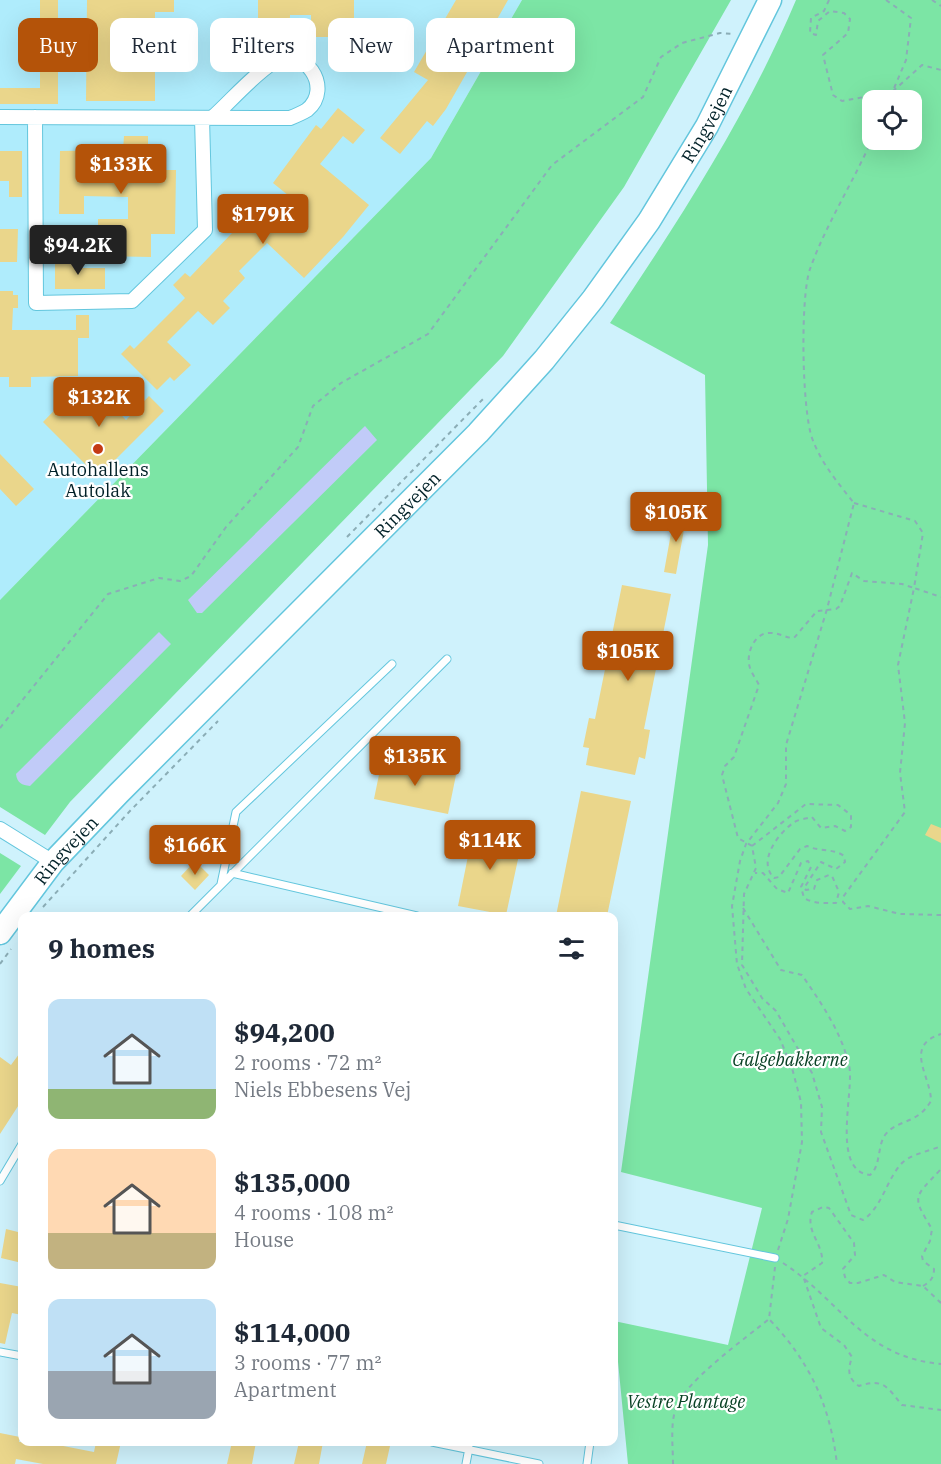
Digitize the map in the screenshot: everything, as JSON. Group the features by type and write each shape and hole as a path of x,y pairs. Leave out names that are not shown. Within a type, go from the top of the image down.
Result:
{"main road":[{"name":"Ringvejen","path":"0,933 54,862 180,730 478,433 544,360 649,221 707,126 745,32 764,0"},
{"name":"Ringvejen","path":"745,32 770,0"}],"street":[{"path":"0,117 35,117 207,118 290,118 308,109 318,93 317,78 306,63 293,57 275,61 207,118 205,230 132,301 36,303 35,117"},
{"path":"0,829 54,862"}],"lane":[{"path":"194,912 447,660"},
{"path":"221,884 236,812 392,664"},
{"path":"232,873 400,912"},
{"path":"0,1181 18,1151"},
{"path":"618,1226 776,1258"},
{"path":"0,1352 18,1355"},
{"path":"457,1446 539,1464"},
{"path":"587,1464 589,1446"},
{"path":"466,1464 469,1448"}],"path":[{"path":"829,0 824,11 811,18 812,36 818,32 818,21 830,11 844,13 850,19 848,33 823,55 833,95 842,101 862,97"},
{"path":"886,0 911,18 906,60 893,90"},
{"path":"932,0 941,6"},
{"path":"0,729 108,594 159,578 180,581 191,576 226,527 298,447 313,406 341,383 428,334 552,165 643,97 661,57 682,43 720,33 745,32"},
{"path":"894,90 921,64 941,70"},
{"path":"867,150 809,272 804,340 807,418 813,439 829,472 854,503 915,520 923,533 898,665 905,723 900,773 905,812 843,897 843,902 850,909 868,906 900,914 941,915"},
{"path":"344,540 489,392"},
{"path":"673,1464 675,1412 679,1401 710,1368 769,1319 776,1258 788,1220 802,1142 801,1102 792,1068 780,1039 746,989 737,964 732,906 740,861 746,844 778,803 786,784 786,745 827,609 854,503"},
{"path":"752,846 738,838 722,775 725,766 734,757 759,685 749,668 748,655 754,642 762,634 771,633 794,638 817,611 836,609 840,606 852,573 864,581 902,584 941,597"},
{"path":"752,846 806,804 838,805 851,814 851,827 845,831 835,826 820,828 812,817 796,821 779,838 768,860 768,870 774,878 779,877 800,849 807,846 818,851 837,851 844,856 845,862 836,869 821,862 812,873 814,877 806,882 804,888 809,891 814,889 817,880 832,876 839,892 836,903 826,901 817,903 804,898 801,887 811,867 808,861 801,863 788,893 777,889 763,873 754,874"},
{"path":"752,846 754,874 744,894 742,965 762,998 776,1011 812,1073 822,1107 821,1132 851,1215 863,1220 873,1212 894,1173 904,1161 941,1146"},
{"path":"743,908 781,970 802,975 833,1021 849,1065 851,1080 847,1150 859,1170 865,1175 875,1172 884,1137 890,1129 918,1118 931,1101 921,1064 922,1049 926,1041 941,1034"},
{"path":"923,1286 930,1282 934,1275 934,1269 922,1256 930,1241 932,1229 919,1211 918,1200 921,1191 941,1169"},
{"path":"803,1276 822,1263 823,1253 812,1234 809,1221 812,1212 823,1207 828,1208 854,1243 855,1255 843,1269 844,1277 850,1283 858,1283 880,1274 895,1282 923,1286 941,1303"},
{"path":"776,1258 803,1276 859,1332 891,1351 924,1362 941,1364"},
{"path":"803,1276 821,1328 844,1345 852,1357 848,1371 852,1382 859,1386 874,1381 884,1384 902,1405 941,1410"},
{"path":"769,1319 804,1360 823,1400 834,1438 837,1464"}],"shaded area":[{"path":"0,0 522,0 512,18 426,18 426,72 481,72 431,158 0,600"},
{"path":"365,426 377,440 202,613 197,613 188,600"},
{"path":"159,632 171,644 30,786 20,783 16,774"}],"green space":[{"path":"522,0 731,0 624,187 503,356 70,802 45,835 0,807 0,600 431,158 481,72 575,72 575,18 512,18"},
{"name":"Galgebakkerne","path":"796,0 941,0 941,1464 628,1464 618,1362 618,1322 728,1345 762,1208 621,1172 708,545 705,375 610,323 687,206 734,125"},
{"path":"0,853 21,866 0,894"}],"building":[{"path":"40,0 58,0 58,18 40,18"},
{"path":"87,0 174,0 174,12 155,12 155,18 110,18 110,72 155,72 155,101 86,101 86,72 98,72 98,18 87,18"},
{"path":"258,0 354,0 354,18 328,18 328,37 316,37 316,18 311,18 311,15 290,15 290,18 258,18"},
{"path":"456,0 508,0 498,18 446,18"},
{"path":"426,51 426,72 467,72 446,109 433,126 427,121 400,154 380,138 428,80 414,72"},
{"path":"40,72 58,72 58,104 0,104 0,88 40,88"},
{"path":"338,108 365,130 353,144 343,136 320,164 369,205 343,237 304,278 267,243 239,271 245,278 223,301 230,308 213,325 198,311 167,342 191,365 174,381 170,377 157,390 121,354 130,345 134,349 185,298 173,285 185,273 190,277 253,211 268,226 294,200 273,183 316,125 321,129"},
{"path":"124,136 148,136 144,170 176,170 175,234 151,234 151,257 98,256 98,219 128,219 128,197 84,196 84,214 59,214 60,151 123,150"},
{"path":"0,151 22,151 22,197 9,197 9,181 0,181"},
{"path":"0,229 18,229 17,262 0,262"},
{"path":"55,258 75,258 75,268 105,268 105,289 55,289"},
{"path":"0,291 13,291 13,295 18,295 18,308 13,308 12,330 76,330 76,315 89,315 89,338 78,338 78,376 31,377 31,387 9,387 9,377 0,377"},
{"name":"Autohallens Autolak","path":"78,386 90,399 98,391 126,420 149,396 164,411 98,477 43,422"},
{"path":"0,454 34,489 16,506 0,489"},
{"path":"675,511 687,513 676,574 664,572"},
{"path":"622,585 671,594 644,729 650,730 645,759 639,757 635,775 586,765 589,748 583,747 589,718 595,719"},
{"path":"382,760 456,775 448,814 374,799"},
{"path":"581,791 631,801 608,912 557,912"},
{"path":"931,824 941,828 941,843 925,835"},
{"path":"474,826 523,836 507,912 490,912 458,906"},
{"path":"195,861 209,875 195,890 181,876"},
{"path":"18,1055 18,1106 0,1134 0,1057 11,1065"},
{"path":"6,1229 18,1232 18,1262 1,1258"},
{"path":"0,1283 18,1286 18,1314 12,1313 5,1344 0,1343"},
{"path":"0,1433 18,1437 18,1446 63,1446 94,1452 95,1446 120,1446 116,1464 43,1464 16,1459 15,1464 0,1464"},
{"path":"231,1446 255,1446 252,1464 227,1464"},
{"path":"298,1446 322,1446 319,1464 294,1464"},
{"path":"366,1446 390,1446 386,1464 362,1464"}],"place":[{"name":"Autohallens Autolak","path":"98,449"}],"park label":[{"name":"Vestre Plantage","path":"686,1401"}]}
